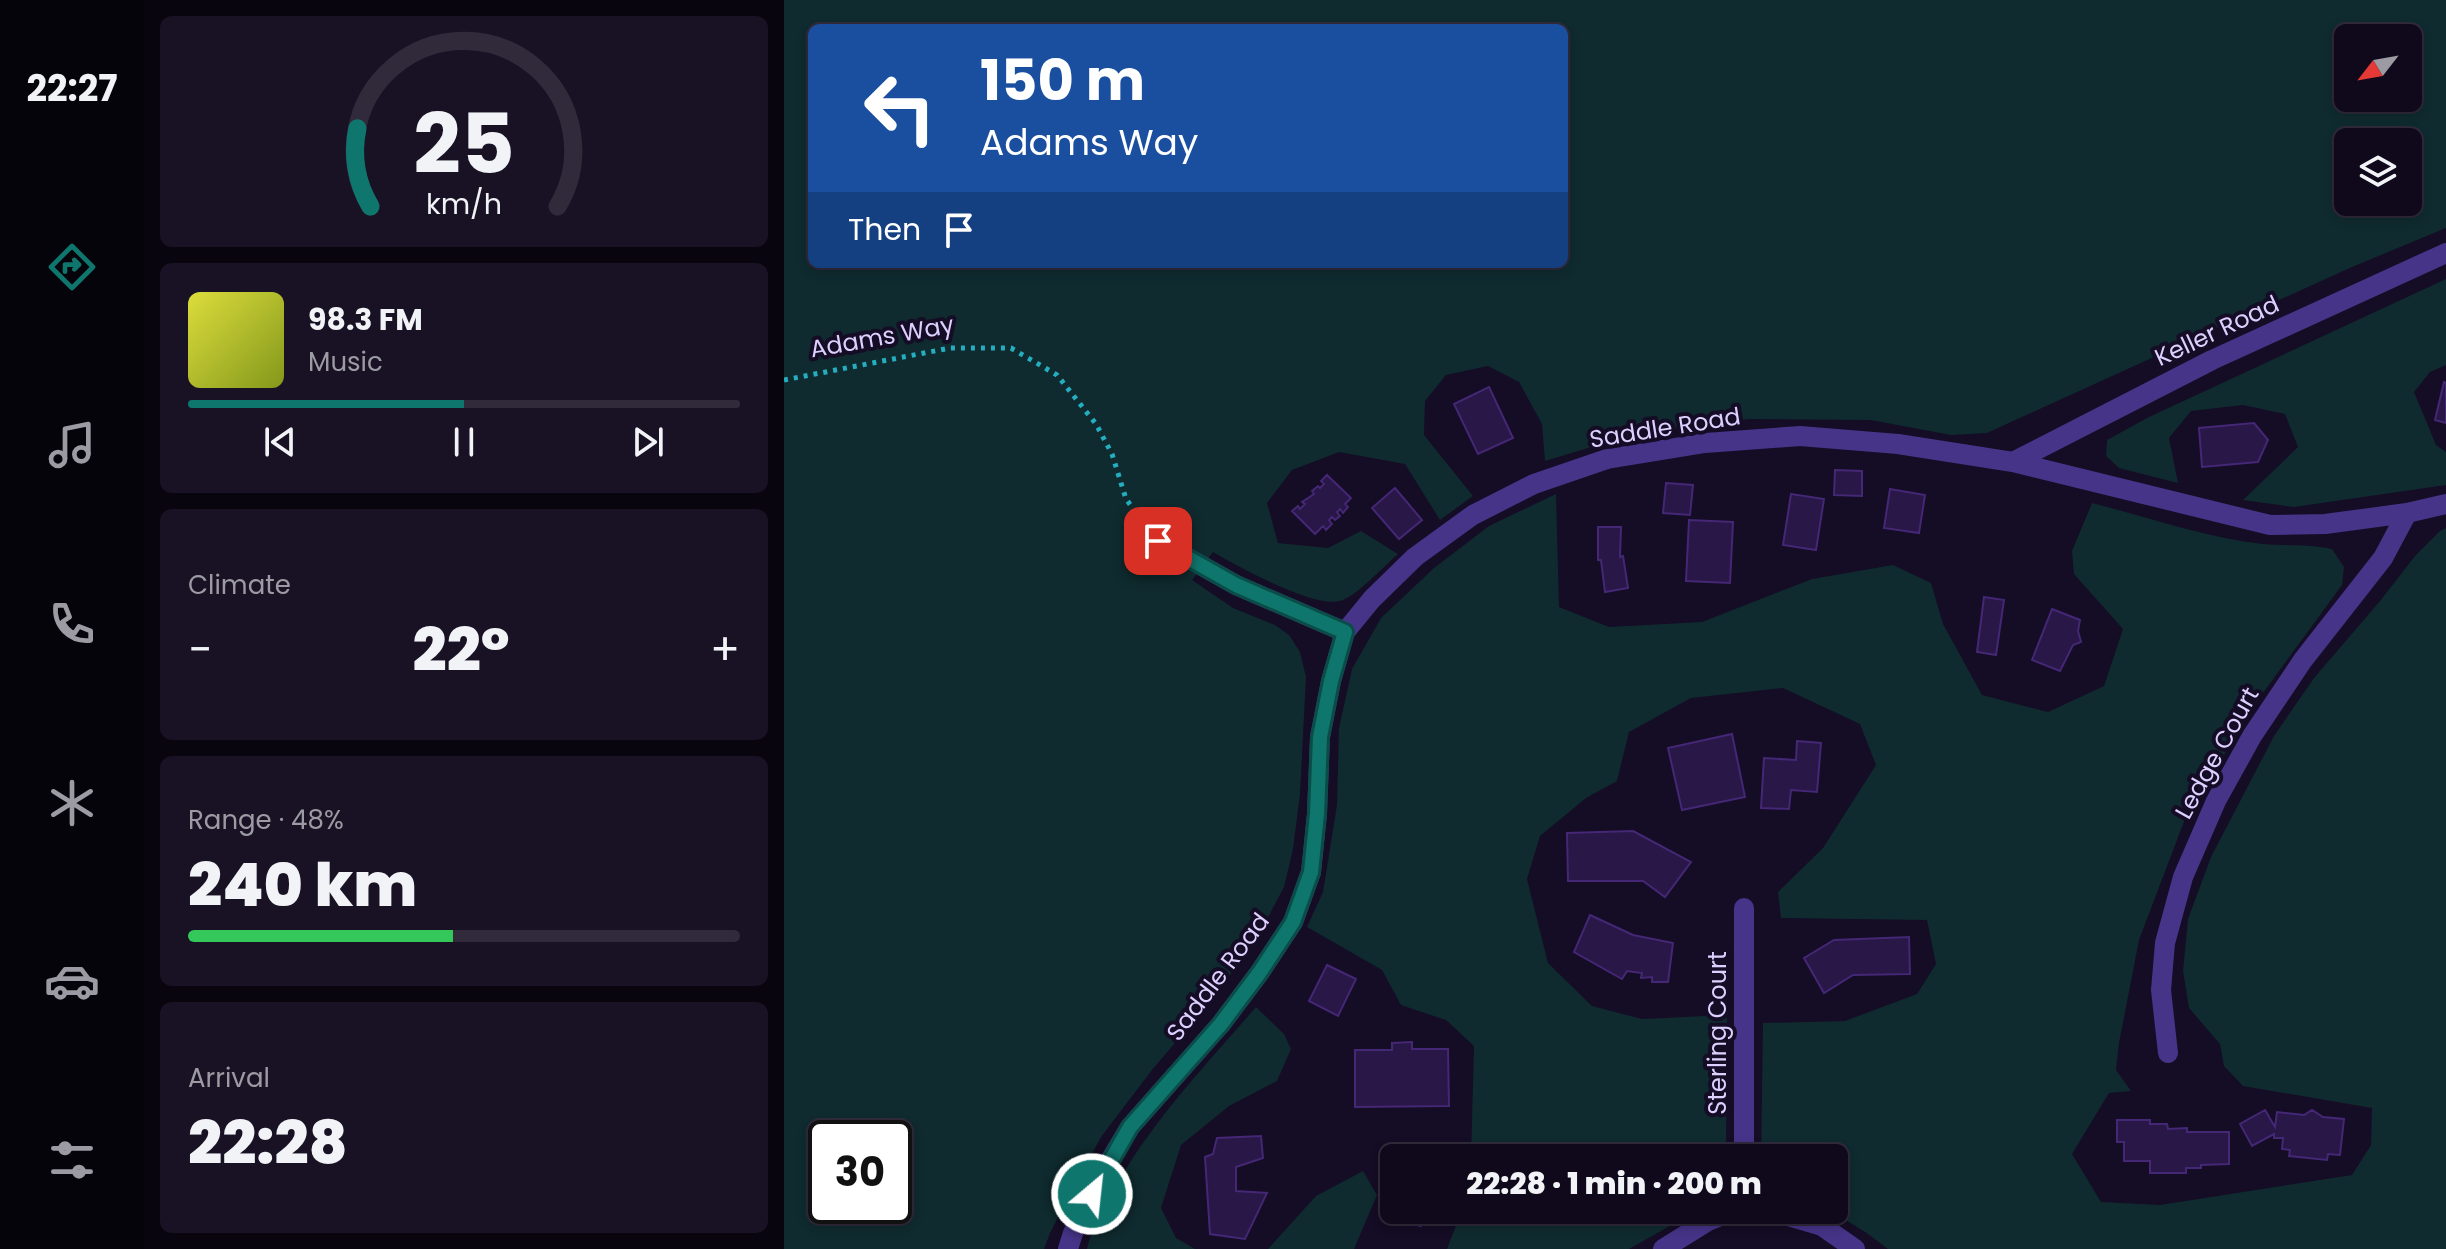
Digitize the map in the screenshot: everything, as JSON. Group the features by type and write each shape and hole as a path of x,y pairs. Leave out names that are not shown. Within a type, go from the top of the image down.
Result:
{"street":[{"name":"Keller Road","path":"2013,462 2212,360 2446,253"},
{"name":"Saddle Road","path":"1068,1249 1102,1174 1130,1127 1221,1024 1293,922 1311,872 1320,737 1345,632 1372,599 1415,557 1473,515 1534,484 1607,459 1705,443 1800,436 1898,444 2013,462 2270,525 2325,524 2407,513 2446,504"},
{"name":"Ledge Court","path":"2168,1053 2161,990 2165,943 2183,877 2216,801 2252,736 2303,660 2383,558 2407,513"},
{"path":"1158,541 1236,585 1345,632"},
{"name":"Sterling Court","path":"1744,908 1744,1144"},
{"path":"1663,1249 1703,1224"},
{"path":"1815,1224 1855,1249"}],"path":[{"name":"Adams Way","path":"784,380 950,348 1011,348 1057,375 1096,424 1112,454 1126,499 1158,541"}],"green space":[{"path":"784,0 2446,0 2446,228 2352,267 1987,433 1951,435 1871,420 1750,419 1641,432 1545,461 1542,424 1519,382 1488,366 1446,375 1425,401 1424,435 1473,496 1440,520 1405,464 1339,452 1292,470 1267,503 1278,543 1328,548 1361,531 1398,554 1362,588 1340,601 1312,598 1294,592 1213,552 1192,580 1233,608 1275,625 1289,635 1300,652 1306,677 1300,794 1293,849 1284,887 1264,925 1219,991 1152,1070 1101,1137 1044,1249 784,1249"},
{"path":"2446,279 2446,365 2430,372 2414,392 2436,445 2446,452 2446,485 2294,507 2243,500 2298,447 2285,414 2243,405 2191,411 2169,438 2178,483 2119,468 2106,456 2107,440 2149,417"},
{"path":"1556,494 1559,607 1609,627 1702,622 1812,579 1893,565 1931,583 1943,624 1982,695 2048,712 2104,686 2123,629 2074,574 2072,551 2092,503 2220,537 2332,549 2344,567 2342,585 2255,704 2185,819 2139,940 2116,1070 2131,1091 2109,1093 2072,1154 2101,1202 2160,1205 2352,1175 2371,1145 2372,1108 2243,1086 2224,1066 2220,1044 2189,1008 2183,971 2188,919 2211,857 2274,736 2314,678 2415,556 2446,528 2446,1249 1888,1249 1848,1221 1848,1144 1761,1144 1763,1023 1845,1021 1917,994 1936,964 1927,920 1781,918 1778,892 1823,848 1876,765 1860,724 1783,688 1691,698 1629,732 1617,781 1586,798 1540,836 1527,879 1548,963 1592,1006 1642,1019 1727,1015 1726,1144 1471,1144 1474,1046 1446,1020 1401,1005 1382,970 1307,927 1323,892 1337,805 1339,728 1352,669 1381,618 1434,568 1489,526"},
{"path":"1256,1007 1284,1034 1291,1049 1277,1081 1229,1106 1181,1145 1161,1208 1176,1238 1195,1249 1087,1249 1101,1213 1143,1143"},
{"path":"1363,1171 1377,1195 1354,1249 1268,1249 1316,1196"},
{"path":"1457,1224 1673,1224 1629,1249 1447,1249"}],"building":[{"path":"2446,383 2446,423 2435,420"},
{"path":"1489,387 1513,438 1478,454 1454,404"},
{"path":"2254,423 2268,440 2258,462 2202,467 2199,428"},
{"path":"1835,470 1862,471 1862,496 1834,495"},
{"path":"1327,475 1351,498 1345,504 1348,507 1343,513 1340,509 1337,512 1340,516 1329,520 1332,524 1326,530 1323,526 1315,534 1292,511 1305,504 1302,502 1324,484 1321,481"},
{"path":"1666,483 1693,485 1690,515 1663,513"},
{"path":"1395,488 1422,520 1399,539 1372,508"},
{"path":"1890,489 1925,495 1919,533 1884,528"},
{"path":"1791,494 1824,499 1816,550 1783,545"},
{"path":"1689,520 1733,522 1730,583 1686,581"},
{"path":"1598,527 1621,527 1620,557 1623,556 1628,588 1605,592 1601,560 1598,560"},
{"path":"1984,597 2004,600 1996,655 1977,652"},
{"path":"2052,609 2080,620 2078,631 2081,642 2073,645 2060,671 2032,660"},
{"path":"1732,734 1745,797 1682,810 1668,748"},
{"path":"1797,741 1821,743 1817,792 1791,790 1789,809 1761,808 1764,758 1796,760"},
{"path":"1633,831 1691,862 1665,897 1643,881 1568,881 1567,833"},
{"path":"1590,915 1633,935 1673,943 1668,982 1652,982 1652,977 1641,978 1642,973 1627,971 1622,979 1574,952"},
{"path":"1909,937 1910,974 1853,975 1824,993 1804,958 1834,940"},
{"path":"1327,965 1356,979 1338,1016 1309,1001"},
{"path":"1412,1042 1412,1049 1448,1049 1449,1106 1355,1107 1355,1050 1392,1050 1392,1043"},
{"path":"2265,1110 2275,1127 2277,1112 2304,1115 2312,1110 2323,1117 2344,1119 2340,1155 2328,1154 2327,1160 2289,1156 2290,1150 2282,1149 2283,1138 2274,1138 2274,1134 2252,1146 2240,1124"},
{"path":"2117,1120 2150,1120 2150,1124 2167,1124 2168,1129 2187,1128 2187,1132 2229,1132 2229,1164 2186,1168 2186,1173 2150,1173 2150,1161 2124,1161 2124,1142 2117,1142"},
{"path":"1261,1136 1263,1158 1236,1167 1236,1191 1267,1193 1245,1239 1210,1234 1205,1157 1213,1154 1217,1138"}],"route":[{"path":"1092,1194 1130,1127 1221,1024 1293,922 1311,872 1320,737 1345,632 1236,585 1158,541"}]}
